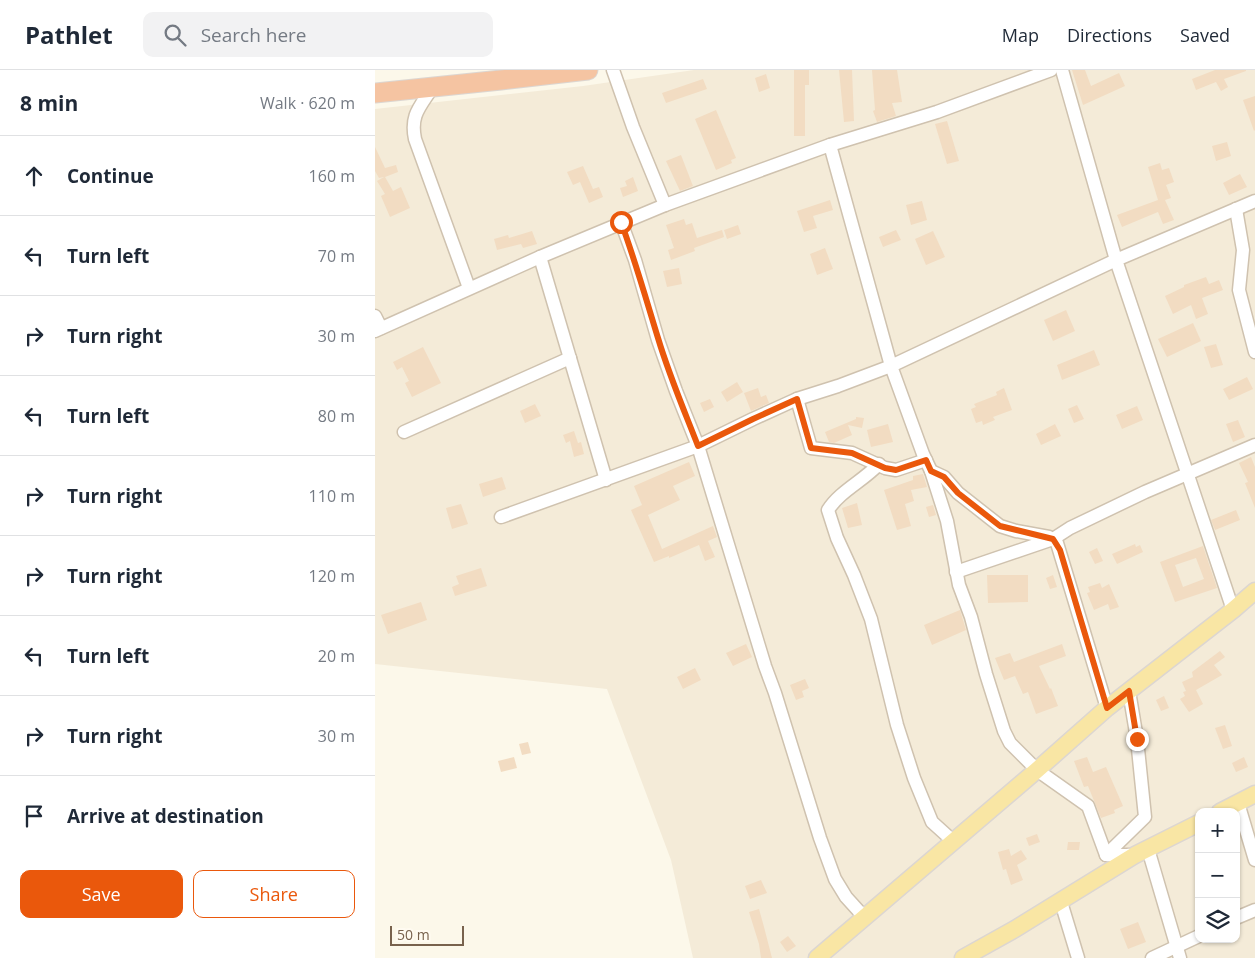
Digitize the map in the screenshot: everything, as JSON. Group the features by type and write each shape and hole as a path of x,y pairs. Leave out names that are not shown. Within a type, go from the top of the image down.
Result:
{"highway":[{"path":"375,92 432,88 581,70"}],"main road":[{"path":"817,958 1107,708 1255,591"},
{"path":"1227,808 1255,794"},
{"path":"970,956 1141,852 1195,825"}],"street":[{"path":"613,70 633,127 665,205"},
{"path":"375,316 378,330 540,257 665,205 830,145 937,112 1051,70"},
{"path":"1061,70 1115,260 1233,610"},
{"path":"432,88 416,113 413,128 415,139 469,288"},
{"path":"830,145 891,366 929,466 947,521 959,585 971,617 985,674 1004,731 1010,743 1037,770 1088,806 1106,855"},
{"path":"501,518 698,446 797,399 891,366 1115,260 1255,201"},
{"path":"1236,209 1243,250 1239,290 1255,352"},
{"path":"621,222 635,260 661,348 698,446 820,838 835,879 846,897 865,918"},
{"path":"540,257 606,480"},
{"path":"404,432 570,358"},
{"path":"797,399 811,448 852,453 885,468 896,470 929,466 944,477 958,493 1000,526 1053,539 1060,550 1107,708"},
{"path":"956,572 1053,539 1070,528 1255,445"},
{"path":"879,464 849,490 835,499 828,510 837,538 871,619 897,725 914,778 932,822 953,841"},
{"path":"1106,855 1145,817 1137,739 1129,691"},
{"path":"1238,802 1255,860"},
{"path":"1106,855 1141,852 1179,952"},
{"path":"1061,902 1078,958"},
{"path":"1240,916 1255,910"},
{"path":"1152,958 1179,952 1195,939"}],"shaded area":[{"path":"694,70 1255,70 1255,958 693,958 671,860 607,689 375,664 375,109 583,86"}],"building":[{"path":"794,70 809,70 809,85 805,85 805,136 794,136"},
{"path":"839,70 852,70 854,121 844,122"},
{"path":"872,70 897,70 902,102 892,103 896,116 877,122 873,111 875,110"},
{"path":"1072,70 1085,70 1091,86 1119,73 1125,86 1083,105"},
{"path":"1215,70 1246,71 1224,79 1228,87 1221,91 1216,82 1196,90 1192,79"},
{"path":"766,74 770,88 759,92 755,78"},
{"path":"703,79 707,89 666,103 662,93"},
{"path":"1255,96 1255,130 1254,131 1243,100"},
{"path":"716,110 736,158 731,160 732,163 716,170 695,119"},
{"path":"947,121 959,161 947,164 935,124"},
{"path":"1227,142 1231,156 1216,161 1212,146"},
{"path":"375,147 385,168 396,165 398,172 385,177 393,191 401,187 410,208 390,217 381,196 385,194 377,181 384,177 379,178 375,171"},
{"path":"681,155 693,186 680,191 666,161"},
{"path":"1160,163 1162,170 1169,168 1174,182 1166,185 1171,198 1165,200 1174,220 1163,224 1158,212 1122,227 1117,215 1158,200 1148,167"},
{"path":"583,166 593,189 599,187 603,197 589,203 580,182 573,185 567,172"},
{"path":"1240,174 1247,187 1229,195 1223,183"},
{"path":"633,177 638,191 623,197 620,188 627,186 625,181"},
{"path":"830,200 833,210 813,216 817,228 804,232 797,211"},
{"path":"922,201 927,220 911,225 906,205"},
{"path":"684,219 686,225 692,223 697,238 722,230 724,237 694,248 695,251 671,260 668,250 674,248 666,225"},
{"path":"738,225 741,234 727,239 724,230"},
{"path":"896,230 901,240 883,247 879,237"},
{"path":"532,231 537,244 523,248 521,244 497,250 494,239 508,235 509,238"},
{"path":"933,231 945,257 926,265 915,239"},
{"path":"825,248 833,269 817,275 810,254"},
{"path":"679,268 682,284 667,287 663,271"},
{"path":"1206,277 1209,284 1219,280 1223,290 1202,298 1208,314 1196,319 1191,305 1173,314 1165,296 1184,287 1184,285"},
{"path":"1066,310 1075,331 1053,341 1044,320"},
{"path":"1193,323 1201,341 1167,357 1158,339"},
{"path":"1216,344 1223,365 1211,368 1204,347"},
{"path":"423,347 441,383 412,397 405,383 409,381 402,367 397,370 393,362"},
{"path":"1094,350 1100,365 1062,380 1057,365"},
{"path":"1247,377 1253,389 1229,400 1223,389"},
{"path":"737,382 743,392 727,402 721,392"},
{"path":"758,388 761,397 766,395 769,403 751,411 744,393"},
{"path":"1004,388 1012,410 993,417 995,420 983,425 982,421 976,423 971,409 976,407 974,404 997,395 996,392"},
{"path":"710,399 714,407 704,412 700,403"},
{"path":"535,404 541,416 525,423 520,411"},
{"path":"1077,405 1084,419 1074,423 1068,409"},
{"path":"1137,406 1143,420 1122,429 1116,415"},
{"path":"856,417 864,418 862,428 848,425 852,435 834,443 829,442 825,432 856,419"},
{"path":"1238,420 1245,437 1233,442 1226,424"},
{"path":"888,424 893,442 871,447 867,430"},
{"path":"1055,424 1061,436 1041,445 1036,434"},
{"path":"574,431 578,443 581,442 584,454 574,457 570,441 566,443 563,435"},
{"path":"1251,457 1255,467 1255,508 1245,483 1248,482 1239,463"},
{"path":"689,462 695,476 673,486 680,500 648,515 662,549 713,526 717,537 708,541 715,557 705,561 699,545 669,558 669,556 654,562 631,510 642,505 634,486"},
{"path":"923,474 927,487 911,490 914,501 905,504 911,526 897,530 884,490 913,480 913,476"},
{"path":"502,477 506,489 483,497 479,484"},
{"path":"857,503 862,525 848,528 842,508"},
{"path":"461,504 468,524 452,529 446,508"},
{"path":"933,505 936,515 929,517 926,507"},
{"path":"1236,510 1240,520 1215,530 1211,520"},
{"path":"1135,544 1136,547 1140,545 1143,552 1117,564 1112,554"},
{"path":"1203,546 1217,588 1175,602 1160,562","holes":["1196,558 1204,579 1183,587 1175,565"]},
{"path":"1097,548 1103,561 1095,564 1089,552"},
{"path":"481,568 487,586 455,596 452,587 459,584 456,576"},
{"path":"987,575 1028,575 1028,602 988,603"},
{"path":"1053,575 1057,587 1050,589 1046,578"},
{"path":"1100,583 1102,588 1109,584 1119,607 1110,610 1108,604 1094,610 1087,593 1090,592 1088,587"},
{"path":"421,602 427,620 388,634 381,615"},
{"path":"960,610 966,630 932,645 924,625"},
{"path":"746,644 752,657 733,666 726,653"},
{"path":"1062,644 1066,656 1039,666 1058,706 1036,714 1028,692 1023,694 1015,676 1004,680 995,658 1010,653 1014,662"},
{"path":"1220,651 1225,657 1214,665 1222,675 1196,690 1203,704 1189,712 1180,699 1185,696 1183,692 1186,691 1182,682 1193,677 1192,672"},
{"path":"695,668 701,680 683,689 677,677"},
{"path":"805,679 809,688 802,691 804,697 796,700 790,685"},
{"path":"1164,696 1169,708 1161,711 1156,700"},
{"path":"1225,725 1232,746 1223,749 1215,728"},
{"path":"528,742 531,753 522,755 519,744"},
{"path":"514,757 517,768 501,772 498,761"},
{"path":"1087,757 1093,772 1106,767 1123,806 1114,810 1115,813 1101,818 1088,786 1084,787 1074,761"},
{"path":"1244,757 1248,767 1236,772 1232,763"},
{"path":"1037,834 1040,842 1029,846 1026,838"},
{"path":"1068,842 1080,842 1079,850 1067,850"},
{"path":"1009,849 1011,856 1021,850 1027,859 1017,865 1023,880 1011,885 1006,869 1003,870 998,852"},
{"path":"761,880 767,893 750,899 745,886"},
{"path":"759,909 772,958 761,958 759,944 749,912"},
{"path":"1138,922 1146,942 1128,949 1120,929"},
{"path":"788,936 796,946 787,952 780,942"}],"route":[{"path":"621,222 635,260 658,340 698,446 797,399 811,448 852,453 885,468 896,470 926,460 931,471 944,477 958,493 1000,526 1053,539 1060,550 1107,708 1129,691 1137,739"}]}
